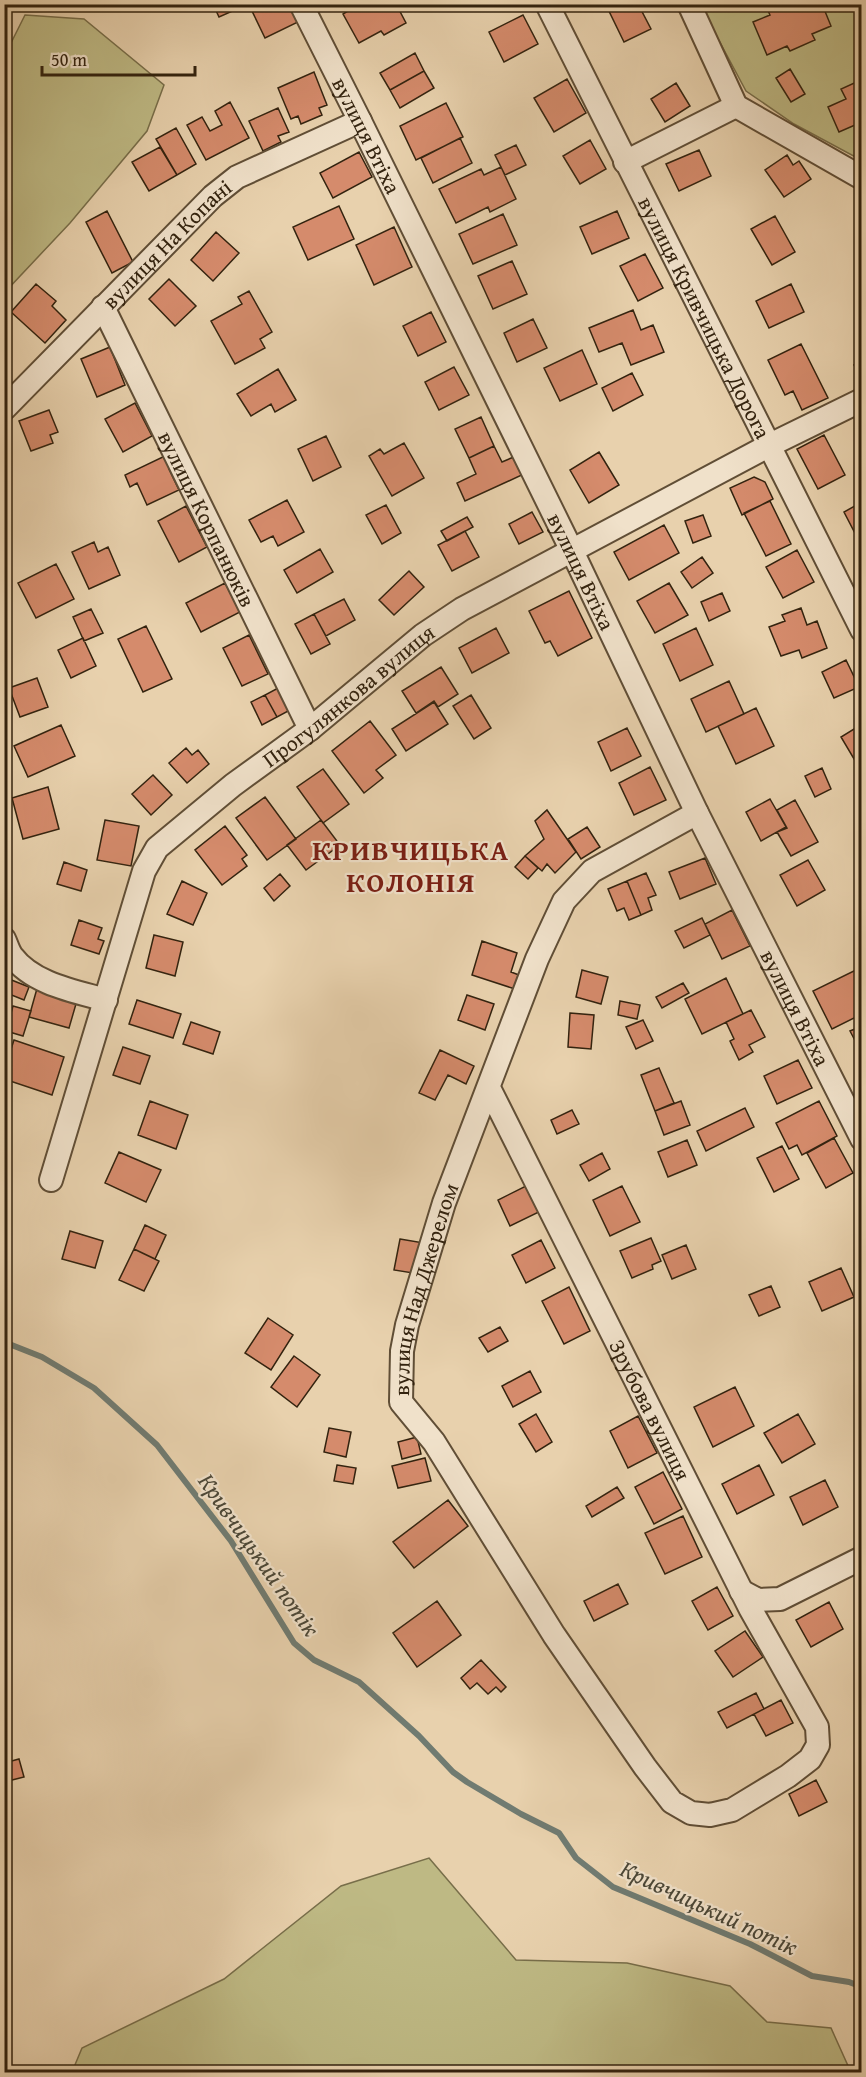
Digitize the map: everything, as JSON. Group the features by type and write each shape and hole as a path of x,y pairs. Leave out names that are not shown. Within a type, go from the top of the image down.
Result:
{"street":[{"name":"вулиця Втіха","path":"301,4 572,551 697,813 861,1139"},
{"name":"вулиця Кривчицька Дорога","path":"547,4 861,630"},
{"path":"689,4 736,105 861,178"},
{"path":"625,162 736,105"},
{"name":"вулиця На Копані","path":"4,409 213,196 237,177 360,121"},
{"name":"вулиця Корпанюків","path":"103,307 310,729"},
{"name":"Прогулянкова вулиця","path":"51,1180 144,871 157,848 233,785 310,729 423,635 462,609 770,445 861,400"},
{"name":"вулиця Над Джерелом","path":"697,813 592,870 564,901 537,960 444,1203 407,1325 402,1351 400,1402 434,1442 554,1635 645,1767 672,1802 691,1813 710,1815 732,1810 788,1776 810,1759 818,1745 817,1727"},
{"path":"4,939 10,954 22,967 41,979 65,989 106,1000"},
{"name":"Зрубова вулиця","path":"489,1088 741,1591 817,1727"},
{"path":"741,1591 758,1600 780,1599 861,1558"}],"shaded area":[{"path":"700,5 861,5 861,160 794,124 746,91"},
{"path":"25,15 84,19 164,85 147,131 70,223 5,292 5,55"},
{"path":"429,1858 516,1960 627,1963 730,1986 767,2022 831,2028 849,2068 842,2072 72,2072 82,2048 224,1979 341,1886"}],"building":[{"path":"194,4 213,4 213,7 195,10"},
{"path":"213,4 232,4 235,10 219,17"},
{"path":"266,4 290,4 298,22 265,38 252,11"},
{"path":"359,4 396,4 406,23 384,35 381,31 359,43 343,14"},
{"path":"613,4 638,4 651,29 624,42 607,7"},
{"path":"765,4 822,4 831,26 812,34 815,40 790,51 787,46 767,55 753,22 770,15"},
{"path":"523,15 538,44 504,62 489,32"},
{"path":"415,53 424,71 390,90 380,73"},
{"path":"790,69 805,94 791,102 776,78"},
{"path":"424,71 434,88 400,108 390,90"},
{"path":"314,72 327,105 319,108 322,115 301,124 298,116 291,119 278,88"},
{"path":"567,79 586,113 554,132 534,98"},
{"path":"861,80 862,122 839,132 828,107 846,99 841,89"},
{"path":"676,83 690,106 665,122 651,99"},
{"path":"230,102 249,138 206,160 187,125 202,117 210,131 222,125 215,111"},
{"path":"446,103 463,137 416,160 400,126"},
{"path":"278,108 289,132 278,136 281,142 263,151 249,121"},
{"path":"176,128 196,164 177,175 156,139"},
{"path":"460,138 472,163 433,183 421,158"},
{"path":"590,140 606,169 580,184 563,156"},
{"path":"516,145 526,165 505,175 495,155"},
{"path":"160,147 177,175 149,191 132,162"},
{"path":"699,150 711,176 679,191 666,164"},
{"path":"359,152 372,177 333,198 320,173"},
{"path":"787,155 793,165 799,161 811,179 784,197 765,170"},
{"path":"501,167 516,199 490,212 488,207 456,223 439,189 481,169 484,175"},
{"path":"339,206 354,239 308,260 293,227"},
{"path":"107,211 133,262 112,273 86,222"},
{"path":"617,211 629,238 592,254 580,227"},
{"path":"503,214 517,245 473,264 459,234"},
{"path":"775,216 795,252 772,265 751,229"},
{"path":"394,227 412,267 374,285 356,245"},
{"path":"216,232 239,253 213,281 191,260"},
{"path":"645,254 663,288 638,301 620,266"},
{"path":"512,261 527,294 493,309 478,276"},
{"path":"169,279 196,306 175,326 149,299"},
{"path":"36,284 56,301 52,306 66,320 45,343 11,312"},
{"path":"791,284 804,312 769,328 756,301"},
{"path":"249,291 272,332 260,339 265,348 235,364 211,321 242,304 238,297"},
{"path":"633,310 641,330 653,325 664,352 631,365 622,343 599,352 589,328"},
{"path":"431,312 446,342 418,356 403,326"},
{"path":"533,319 547,348 517,362 504,333"},
{"path":"801,344 828,398 802,410 793,391 785,395 768,360"},
{"path":"110,347 125,385 97,397 81,359"},
{"path":"582,350 597,384 560,401 544,368"},
{"path":"862,362 862,382 854,365"},
{"path":"454,367 469,395 439,410 425,382"},
{"path":"278,369 296,400 275,412 271,404 251,416 237,394"},
{"path":"632,373 643,395 613,411 602,388"},
{"path":"135,403 152,436 123,452 105,419"},
{"path":"49,410 58,432 50,435 53,443 31,451 19,421"},
{"path":"481,417 494,446 469,458 455,429"},
{"path":"824,435 845,475 818,489 797,449"},
{"path":"326,436 341,467 313,481 298,449"},
{"path":"404,443 424,478 392,496 369,456 380,449 384,454"},
{"path":"494,446 502,462 516,456 524,474 465,501 457,483 476,474 469,458"},
{"path":"599,452 619,485 589,503 570,470"},
{"path":"169,454 175,467 169,469 179,490 147,505 137,483 130,487 125,475"},
{"path":"754,477 765,482 773,499 742,515 730,488"},
{"path":"287,500 304,532 278,546 273,536 261,542 249,520"},
{"path":"770,501 791,544 766,556 744,513"},
{"path":"862,502 862,539 859,541 844,512"},
{"path":"386,505 401,533 382,544 366,515"},
{"path":"186,506 207,547 179,562 158,521"},
{"path":"532,512 543,532 519,544 509,524"},
{"path":"703,515 711,536 693,543 685,521"},
{"path":"467,517 473,527 447,541 441,531"},
{"path":"664,525 679,553 629,580 614,552"},
{"path":"465,531 479,557 452,571 438,545"},
{"path":"94,542 98,552 108,547 120,575 89,589 72,552"},
{"path":"320,549 333,572 297,593 284,570"},
{"path":"797,550 814,582 783,598 766,567"},
{"path":"702,557 713,573 692,588 681,572"},
{"path":"56,564 74,599 36,618 18,583"},
{"path":"409,571 424,587 394,615 379,600"},
{"path":"225,583 240,612 201,632 186,603"},
{"path":"669,583 688,615 655,633 637,601"},
{"path":"569,591 592,638 558,656 550,641 545,643 529,611"},
{"path":"722,593 730,611 709,621 701,602"},
{"path":"344,599 355,620 326,636 314,614"},
{"path":"801,608 807,625 817,621 827,648 802,658 799,650 781,656 769,627 785,621 782,615"},
{"path":"91,609 103,633 84,641 73,617"},
{"path":"314,614 330,644 311,654 295,624"},
{"path":"146,626 172,679 143,692 118,639"},
{"path":"496,628 509,653 472,673 459,648"},
{"path":"696,628 713,665 680,681 663,644"},
{"path":"249,635 268,674 242,686 223,648"},
{"path":"83,638 96,666 71,678 58,650"},
{"path":"846,660 859,687 834,698 822,672"},
{"path":"441,667 458,694 438,707 434,701 416,713 402,691"},
{"path":"37,678 48,707 20,717 9,688"},
{"path":"729,681 744,714 706,732 691,699"},
{"path":"280,687 292,709 277,717 265,695"},
{"path":"265,695 277,717 262,725 251,702"},
{"path":"471,695 491,728 474,739 453,706"},
{"path":"434,702 448,724 406,751 392,729"},
{"path":"756,708 774,746 736,764 718,726"},
{"path":"370,721 396,755 376,770 383,778 364,793 332,751"},
{"path":"862,724 862,761 857,764 841,737"},
{"path":"61,725 75,756 28,777 14,746"},
{"path":"627,728 641,756 611,771 598,742"},
{"path":"186,748 192,755 198,750 209,764 187,783 169,763"},
{"path":"650,767 666,800 634,815 619,783"},
{"path":"822,768 831,789 815,797 805,776"},
{"path":"323,769 349,804 323,823 297,787"},
{"path":"153,775 172,795 151,815 132,794"},
{"path":"48,787 59,829 23,839 12,798"},
{"path":"265,797 296,839 267,860 236,818"},
{"path":"770,799 786,827 761,841 746,812"},
{"path":"795,800 818,842 791,856 777,832 787,828 777,810"},
{"path":"547,810 576,852 555,873 547,864 542,871 525,856 544,839 535,821"},
{"path":"105,820 139,826 131,866 97,860"},
{"path":"321,820 340,845 306,870 287,845"},
{"path":"225,826 247,855 242,859 247,866 222,885 195,850"},
{"path":"587,827 600,847 581,859 568,839"},
{"path":"525,856 538,868 528,879 515,867"},
{"path":"862,857 862,874 855,861"},
{"path":"705,858 716,884 680,899 669,872"},
{"path":"808,860 825,890 797,906 780,875"},
{"path":"64,862 87,870 81,891 57,884"},
{"path":"646,873 656,895 648,898 652,910 641,915 627,881"},
{"path":"280,874 290,886 274,901 264,888"},
{"path":"182,881 207,893 193,925 167,914"},
{"path":"627,881 641,915 629,920 624,908 617,911 608,889"},
{"path":"732,910 750,946 722,959 705,924"},
{"path":"702,918 710,935 684,948 675,931"},
{"path":"79,920 102,928 98,939 104,941 99,954 71,945"},
{"path":"154,935 183,942 175,976 146,968"},
{"path":"482,941 517,953 511,972 519,975 515,989 472,975"},
{"path":"862,967 862,1014 832,1029 813,991"},
{"path":"582,970 608,977 601,1004 576,997"},
{"path":"4,977 29,987 24,1000 4,992"},
{"path":"726,978 743,1014 702,1034 685,999"},
{"path":"683,983 689,993 662,1008 656,997"},
{"path":"38,985 78,997 69,1028 29,1017"},
{"path":"467,995 494,1004 485,1030 458,1020"},
{"path":"137,1000 181,1014 173,1038 129,1024"},
{"path":"620,1001 640,1005 637,1019 618,1015"},
{"path":"13,1006 31,1011 23,1036 6,1031"},
{"path":"751,1010 765,1037 749,1045 753,1052 739,1060 730,1041 734,1039 726,1022"},
{"path":"570,1013 594,1015 591,1049 568,1047"},
{"path":"643,1020 653,1041 636,1049 626,1027"},
{"path":"191,1022 220,1032 213,1054 183,1044"},
{"path":"862,1026 862,1054 850,1031"},
{"path":"14,1040 64,1057 52,1095 4,1079 4,1071"},
{"path":"123,1047 150,1056 140,1084 113,1075"},
{"path":"440,1050 474,1066 466,1084 448,1075 435,1100 419,1093"},
{"path":"798,1060 812,1088 777,1104 764,1076"},
{"path":"659,1068 674,1103 655,1111 641,1075"},
{"path":"150,1101 188,1115 176,1149 138,1135"},
{"path":"681,1101 690,1125 664,1135 655,1111"},
{"path":"819,1101 837,1136 802,1155 797,1145 789,1149 776,1123"},
{"path":"745,1108 754,1127 706,1151 697,1131"},
{"path":"572,1110 579,1124 557,1134 551,1120"},
{"path":"834,1138 853,1173 826,1188 807,1153"},
{"path":"687,1140 697,1165 668,1177 658,1152"},
{"path":"782,1146 799,1179 774,1192 757,1158"},
{"path":"119,1152 161,1170 146,1202 105,1183"},
{"path":"602,1153 610,1169 589,1181 580,1165"},
{"path":"530,1184 543,1210 510,1226 498,1200"},
{"path":"622,1186 640,1222 610,1236 593,1200"},
{"path":"145,1225 166,1235 155,1259 134,1249"},
{"path":"70,1231 103,1241 95,1268 62,1259"},
{"path":"651,1238 661,1261 652,1265 653,1269 632,1278 620,1251"},
{"path":"400,1239 424,1243 419,1274 394,1270"},
{"path":"541,1240 555,1268 526,1283 512,1255"},
{"path":"686,1245 696,1269 672,1279 662,1255"},
{"path":"134,1249 159,1261 144,1291 119,1280"},
{"path":"841,1268 854,1297 822,1311 809,1282"},
{"path":"771,1286 780,1307 759,1316 749,1295"},
{"path":"569,1287 590,1331 564,1344 542,1301"},
{"path":"268,1318 293,1335 271,1370 245,1353"},
{"path":"500,1327 508,1341 488,1352 479,1338"},
{"path":"294,1356 320,1375 297,1407 271,1387"},
{"path":"530,1371 541,1392 513,1407 502,1386"},
{"path":"735,1387 754,1426 713,1447 694,1407"},
{"path":"536,1414 552,1442 536,1452 519,1424"},
{"path":"798,1414 815,1444 782,1463 764,1433"},
{"path":"638,1416 657,1453 628,1468 610,1431"},
{"path":"329,1428 351,1432 346,1457 324,1452"},
{"path":"417,1437 421,1454 402,1459 398,1442"},
{"path":"425,1458 431,1481 398,1488 392,1466"},
{"path":"337,1465 356,1468 353,1484 334,1481"},
{"path":"759,1465 774,1495 737,1514 722,1484"},
{"path":"663,1472 682,1509 654,1524 635,1487"},
{"path":"825,1480 838,1507 803,1525 790,1497"},
{"path":"617,1487 624,1498 592,1517 586,1506"},
{"path":"448,1500 468,1526 414,1568 393,1542"},
{"path":"683,1516 702,1557 665,1574 645,1533"},
{"path":"618,1584 628,1604 594,1621 584,1601"},
{"path":"717,1587 733,1616 708,1630 692,1601"},
{"path":"437,1601 461,1635 417,1667 393,1633"},
{"path":"829,1602 843,1629 811,1647 796,1620"},
{"path":"745,1631 763,1657 733,1677 715,1651"},
{"path":"481,1660 506,1687 501,1692 496,1687 488,1694 477,1683 470,1689 461,1678"},
{"path":"756,1693 764,1709 727,1728 718,1712"},
{"path":"781,1700 793,1723 766,1736 754,1714"},
{"path":"19,1759 24,1777 4,1782 4,1763"},
{"path":"816,1780 827,1802 799,1816 789,1794"}],"waterway":[{"name":"Кривчицький потік","path":"4,1342 42,1357 94,1388 157,1445 231,1541 294,1643 314,1660 359,1682 419,1736 453,1772 521,1814 559,1833 576,1858 613,1887 750,1944 812,1976 849,1982 862,1987"}],"district":[{"name":"КРИВЧИЦЬКА КОЛОНІЯ","path":"411,866"}]}
